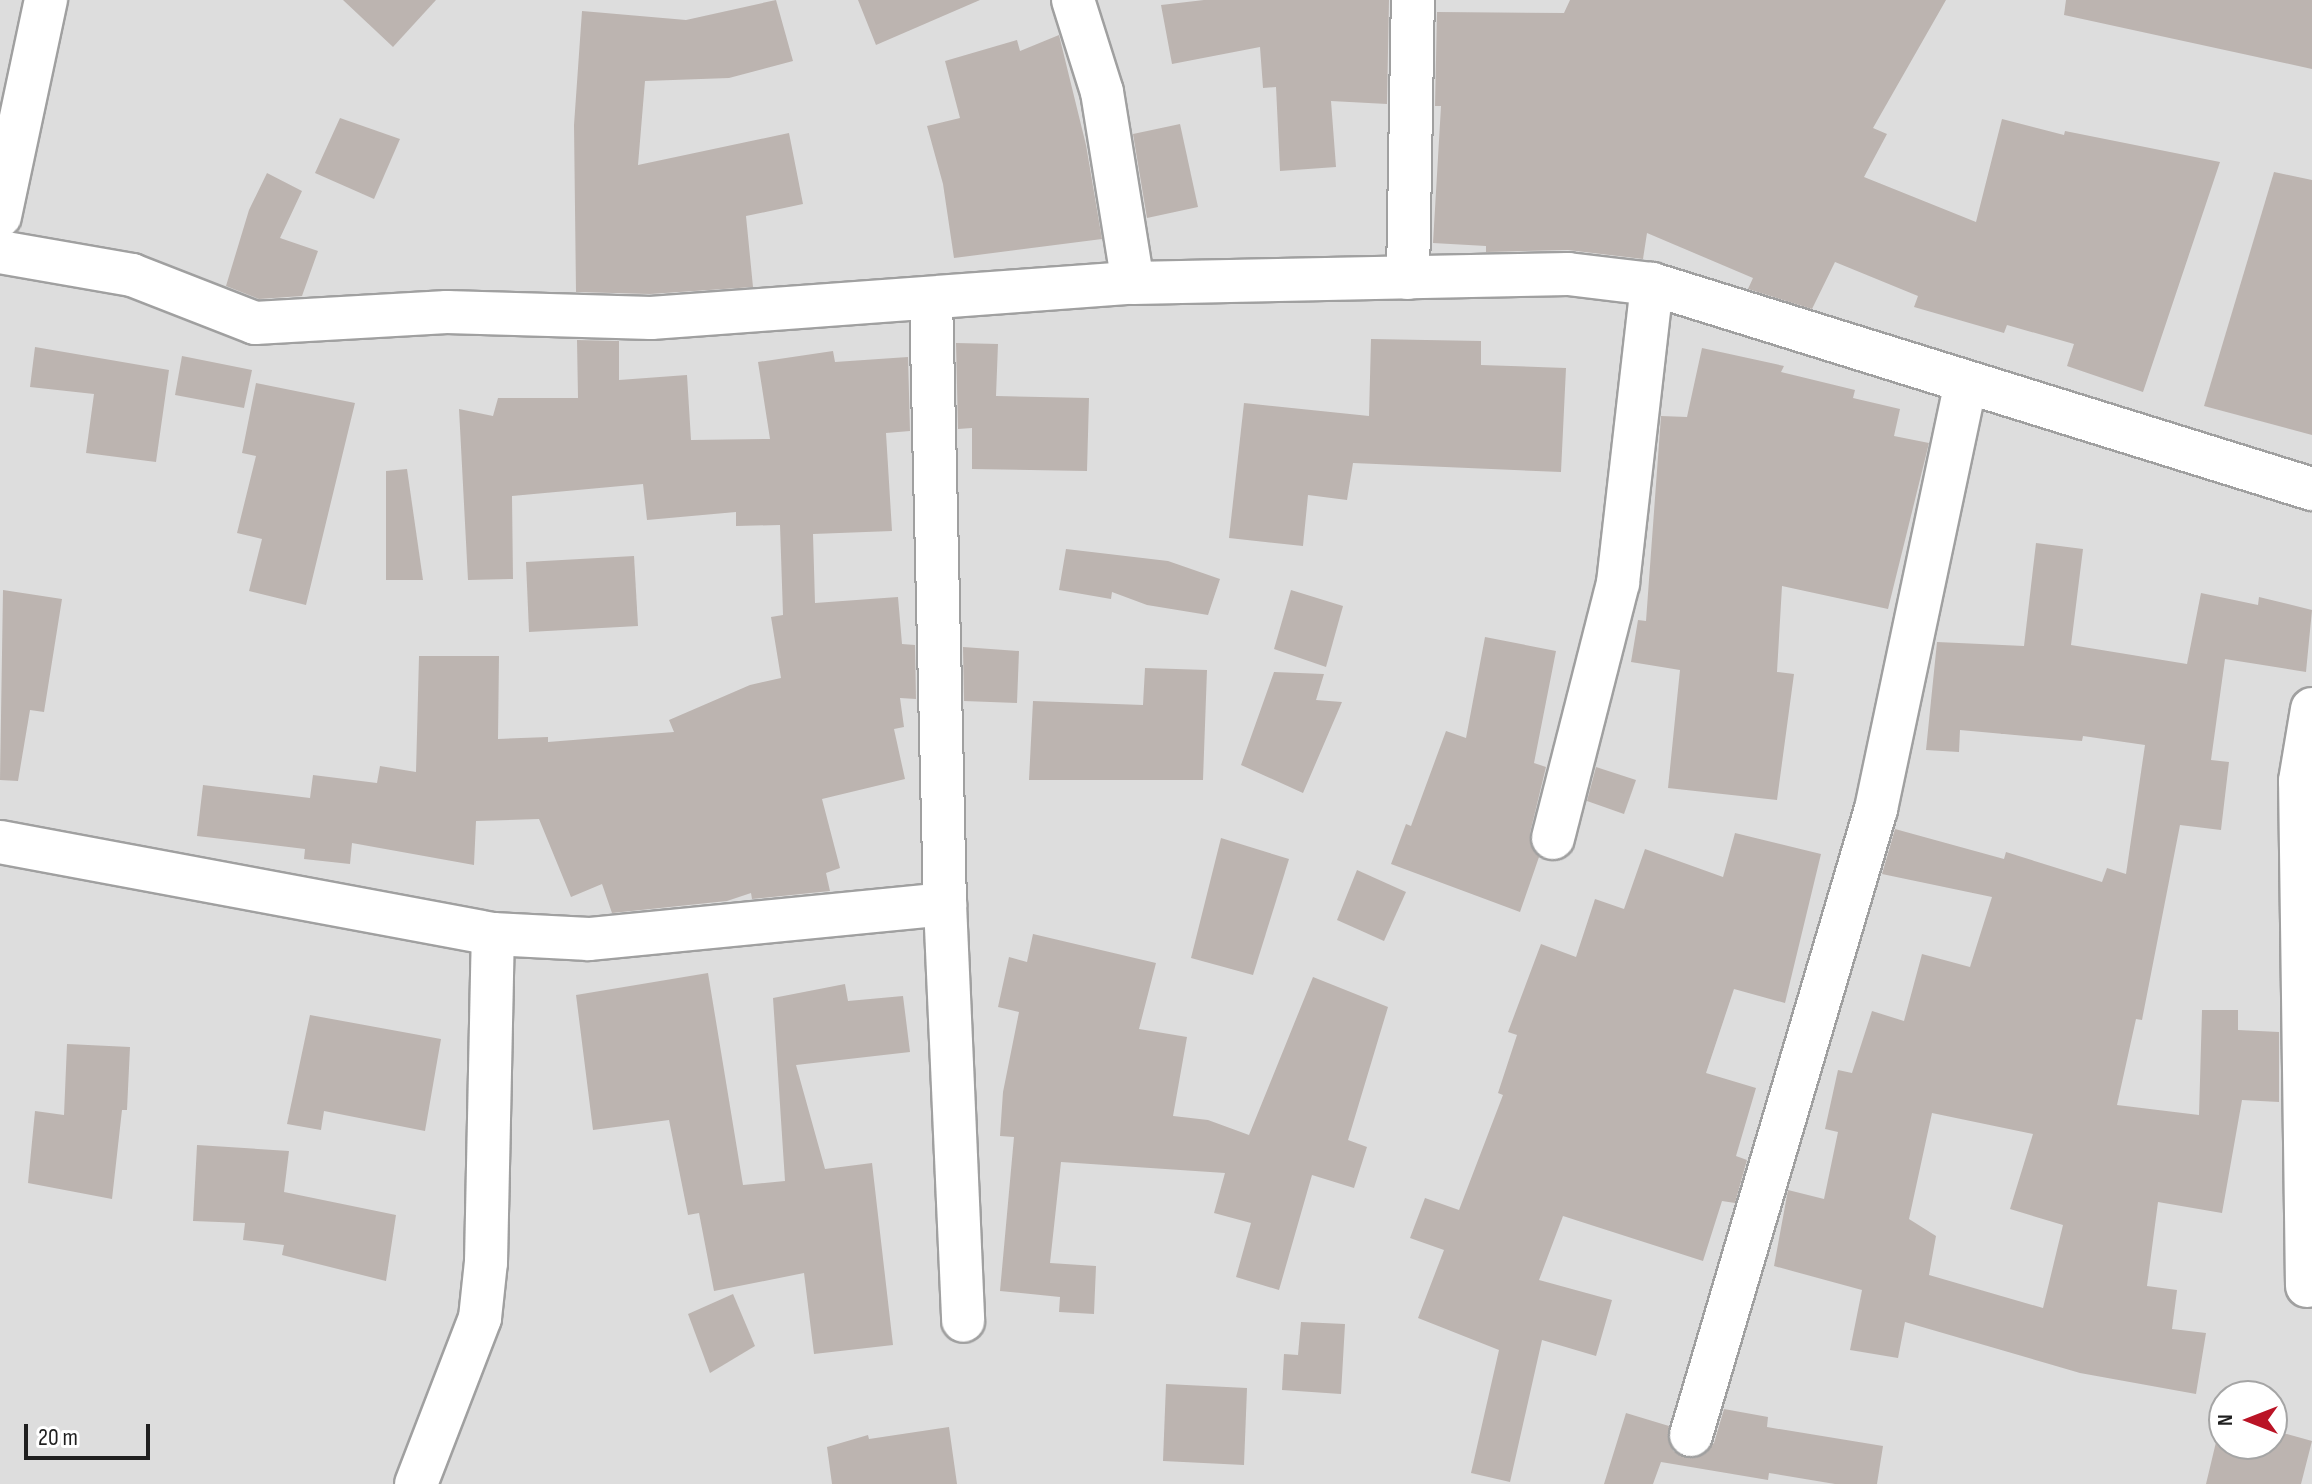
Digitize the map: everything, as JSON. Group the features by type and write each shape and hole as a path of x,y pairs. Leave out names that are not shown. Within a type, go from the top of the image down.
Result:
{"street":[{"path":"0,216 46,0"},
{"path":"1073,0 1102,92 1133,283"},
{"path":"1408,278 1413,0"},
{"path":"0,252 132,275 255,323 447,312 651,318 1133,283 1568,274 1652,284 2312,489"},
{"path":"1553,838 1618,583 1652,284"},
{"path":"931,298 945,904 963,1321"},
{"path":"1691,1435 1876,809 1966,382"},
{"path":"2307,1286 2300,781 2312,709"},
{"path":"0,842 493,934 589,939 945,904"},
{"path":"416,1484 480,1318 486,1262 493,934"}],"shaded area":[{"path":"0,0 2312,0 2312,1484 0,1484"}],"building":[{"path":"343,0 436,0 393,47"},
{"path":"776,0 793,61 729,78 645,81 638,165 789,133 803,204 746,216 753,287 650,294 576,292 574,125 582,11 686,20"},
{"path":"858,0 980,0 876,45"},
{"path":"1204,0 1389,0 1387,104 1331,101 1336,167 1280,171 1276,87 1263,88 1260,47 1172,64 1161,5"},
{"path":"1570,0 1946,0 1873,128 1887,134 1864,177 1976,222 2002,119 2064,135 2065,131 2220,162 2143,392 2067,366 2074,344 2007,325 2004,333 1914,307 1918,296 1835,262 1812,309 1748,289 1753,278 1647,233 1643,259 1568,250 1486,252 1486,246 1433,243 1441,106 1435,106 1437,12 1564,13"},
{"path":"2066,0 2312,0 2312,69 2064,15"},
{"path":"1059,35 1086,145 1102,239 954,258 943,184 927,126 960,118 945,61 1017,40 1020,51"},
{"path":"340,118 400,139 374,199 315,173"},
{"path":"1180,124 1198,207 1147,218 1133,134"},
{"path":"2274,172 2312,180 2312,435 2204,406"},
{"path":"267,173 302,191 280,238 318,251 302,296 259,299 226,286 249,210"},
{"path":"1371,339 1481,341 1481,365 1566,368 1561,472 1353,463 1347,500 1308,495 1303,546 1229,538 1244,403 1369,416"},
{"path":"577,340 619,341 619,380 687,375 691,440 770,439 758,362 833,351 835,362 908,357 910,431 886,433 892,531 813,534 815,603 898,597 902,644 915,645 916,699 900,698 904,727 894,729 905,779 822,799 840,868 826,873 830,891 752,899 751,893 727,901 612,913 602,884 571,897 539,819 476,821 474,865 352,843 350,864 304,859 305,849 197,836 203,785 310,798 313,775 377,783 380,766 416,772 419,656 499,656 498,739 548,737 548,742 674,732 669,720 750,685 781,678 771,617 783,615 780,525 736,526 736,512 647,520 643,484 512,496 513,579 468,580 459,409 493,416 498,398 578,398"},
{"path":"956,343 998,344 996,396 1089,398 1087,471 972,469 972,428 958,429"},
{"path":"35,347 169,370 156,462 86,453 94,394 30,387"},
{"path":"1702,348 1784,366 1781,372 1855,390 1853,398 1900,409 1894,436 1929,443 1888,609 1782,586 1777,672 1794,674 1777,800 1668,788 1680,670 1631,662 1638,620 1646,621 1661,416 1687,417"},
{"path":"182,356 252,370 244,408 175,395"},
{"path":"256,383 355,403 306,605 249,591 262,539 237,533 256,456 242,453"},
{"path":"407,469 423,580 386,580 386,471"},
{"path":"2036,543 2083,549 2071,645 2187,664 2201,593 2258,605 2259,597 2312,610 2306,672 2225,659 2211,760 2229,762 2221,830 2180,825 2142,1020 2136,1019 2117,1105 2199,1115 2202,1010 2238,1010 2238,1030 2279,1032 2279,1102 2242,1100 2222,1213 2158,1202 2147,1286 2177,1290 2172,1329 2206,1333 2196,1394 2080,1373 1905,1322 1898,1358 1850,1350 1862,1290 1774,1266 1788,1190 1824,1199 1838,1132 1825,1129 1838,1070 1852,1073 1872,1011 1904,1021 1922,954 1970,967 1992,897 1882,874 1895,829 2004,859 2006,852 2102,882 2107,868 2126,874 2145,745 2083,736 2082,741 1960,730 1959,752 1926,750 1937,642 2024,646","holes":["1932,1113 2033,1134 2010,1209 2063,1225 2043,1308 1929,1275 1936,1236 1909,1219"]},
{"path":"1066,549 1168,561 1220,579 1208,615 1147,605 1112,592 1111,599 1059,590"},
{"path":"634,556 638,626 529,632 526,562"},
{"path":"3,590 62,599 44,712 30,710 18,781 0,780"},
{"path":"1291,590 1343,606 1326,667 1274,649"},
{"path":"1485,637 1556,651 1534,763 1546,767 1530,833 1539,857 1520,912 1391,864 1406,824 1411,826 1446,731 1466,738"},
{"path":"963,647 1019,651 1017,703 964,701"},
{"path":"1145,668 1207,670 1203,780 1029,780 1033,701 1143,705"},
{"path":"1274,672 1324,674 1316,700 1342,702 1303,793 1241,765"},
{"path":"1596,767 1636,780 1624,814 1587,801"},
{"path":"1735,833 1821,854 1785,1003 1734,989 1706,1073 1756,1088 1736,1156 1747,1160 1735,1203 1722,1201 1703,1261 1563,1216 1539,1280 1612,1300 1596,1356 1542,1340 1510,1482 1471,1473 1499,1350 1418,1318 1444,1250 1410,1238 1425,1198 1459,1210 1503,1095 1498,1093 1517,1035 1508,1032 1541,944 1576,957 1595,899 1624,909 1645,849 1723,877"},
{"path":"1221,838 1289,859 1253,975 1191,958"},
{"path":"1357,870 1406,892 1384,941 1337,920"},
{"path":"1033,934 1156,963 1139,1029 1187,1037 1173,1116 1208,1120 1249,1135 1313,977 1388,1007 1348,1140 1367,1147 1354,1188 1312,1175 1279,1290 1236,1277 1251,1223 1214,1213 1225,1173 1061,1162 1050,1263 1096,1266 1094,1314 1059,1312 1060,1297 1000,1291 1014,1137 1000,1136 1003,1092 1019,1012 998,1007 1009,957 1027,962"},
{"path":"708,973 743,1185 785,1181 773,998 845,984 848,1001 903,996 910,1052 796,1065 825,1169 872,1163 893,1345 814,1354 804,1273 714,1291 699,1213 688,1215 669,1120 593,1130 576,995"},
{"path":"310,1015 441,1039 425,1131 324,1111 321,1130 287,1124"},
{"path":"67,1044 130,1047 127,1110 122,1110 112,1199 28,1183 35,1111 64,1115"},
{"path":"197,1145 289,1151 284,1192 396,1215 386,1281 282,1255 284,1245 243,1240 245,1223 193,1221"},
{"path":"733,1294 755,1346 710,1373 688,1314"},
{"path":"1301,1322 1345,1324 1341,1394 1282,1390 1284,1354 1298,1355"},
{"path":"1166,1384 1247,1388 1244,1465 1163,1461"},
{"path":"1724,1409 1768,1417 1767,1427 1883,1446 1877,1484 1835,1484 1769,1473 1768,1480 1661,1462 1653,1484 1604,1484 1626,1413 1669,1426 1673,1451 1696,1458 1714,1443"},
{"path":"949,1427 957,1484 832,1484 827,1447 868,1435 869,1439"},
{"path":"2288,1434 2312,1441 2301,1484 2206,1484 2212,1460 2288,1460"}]}
